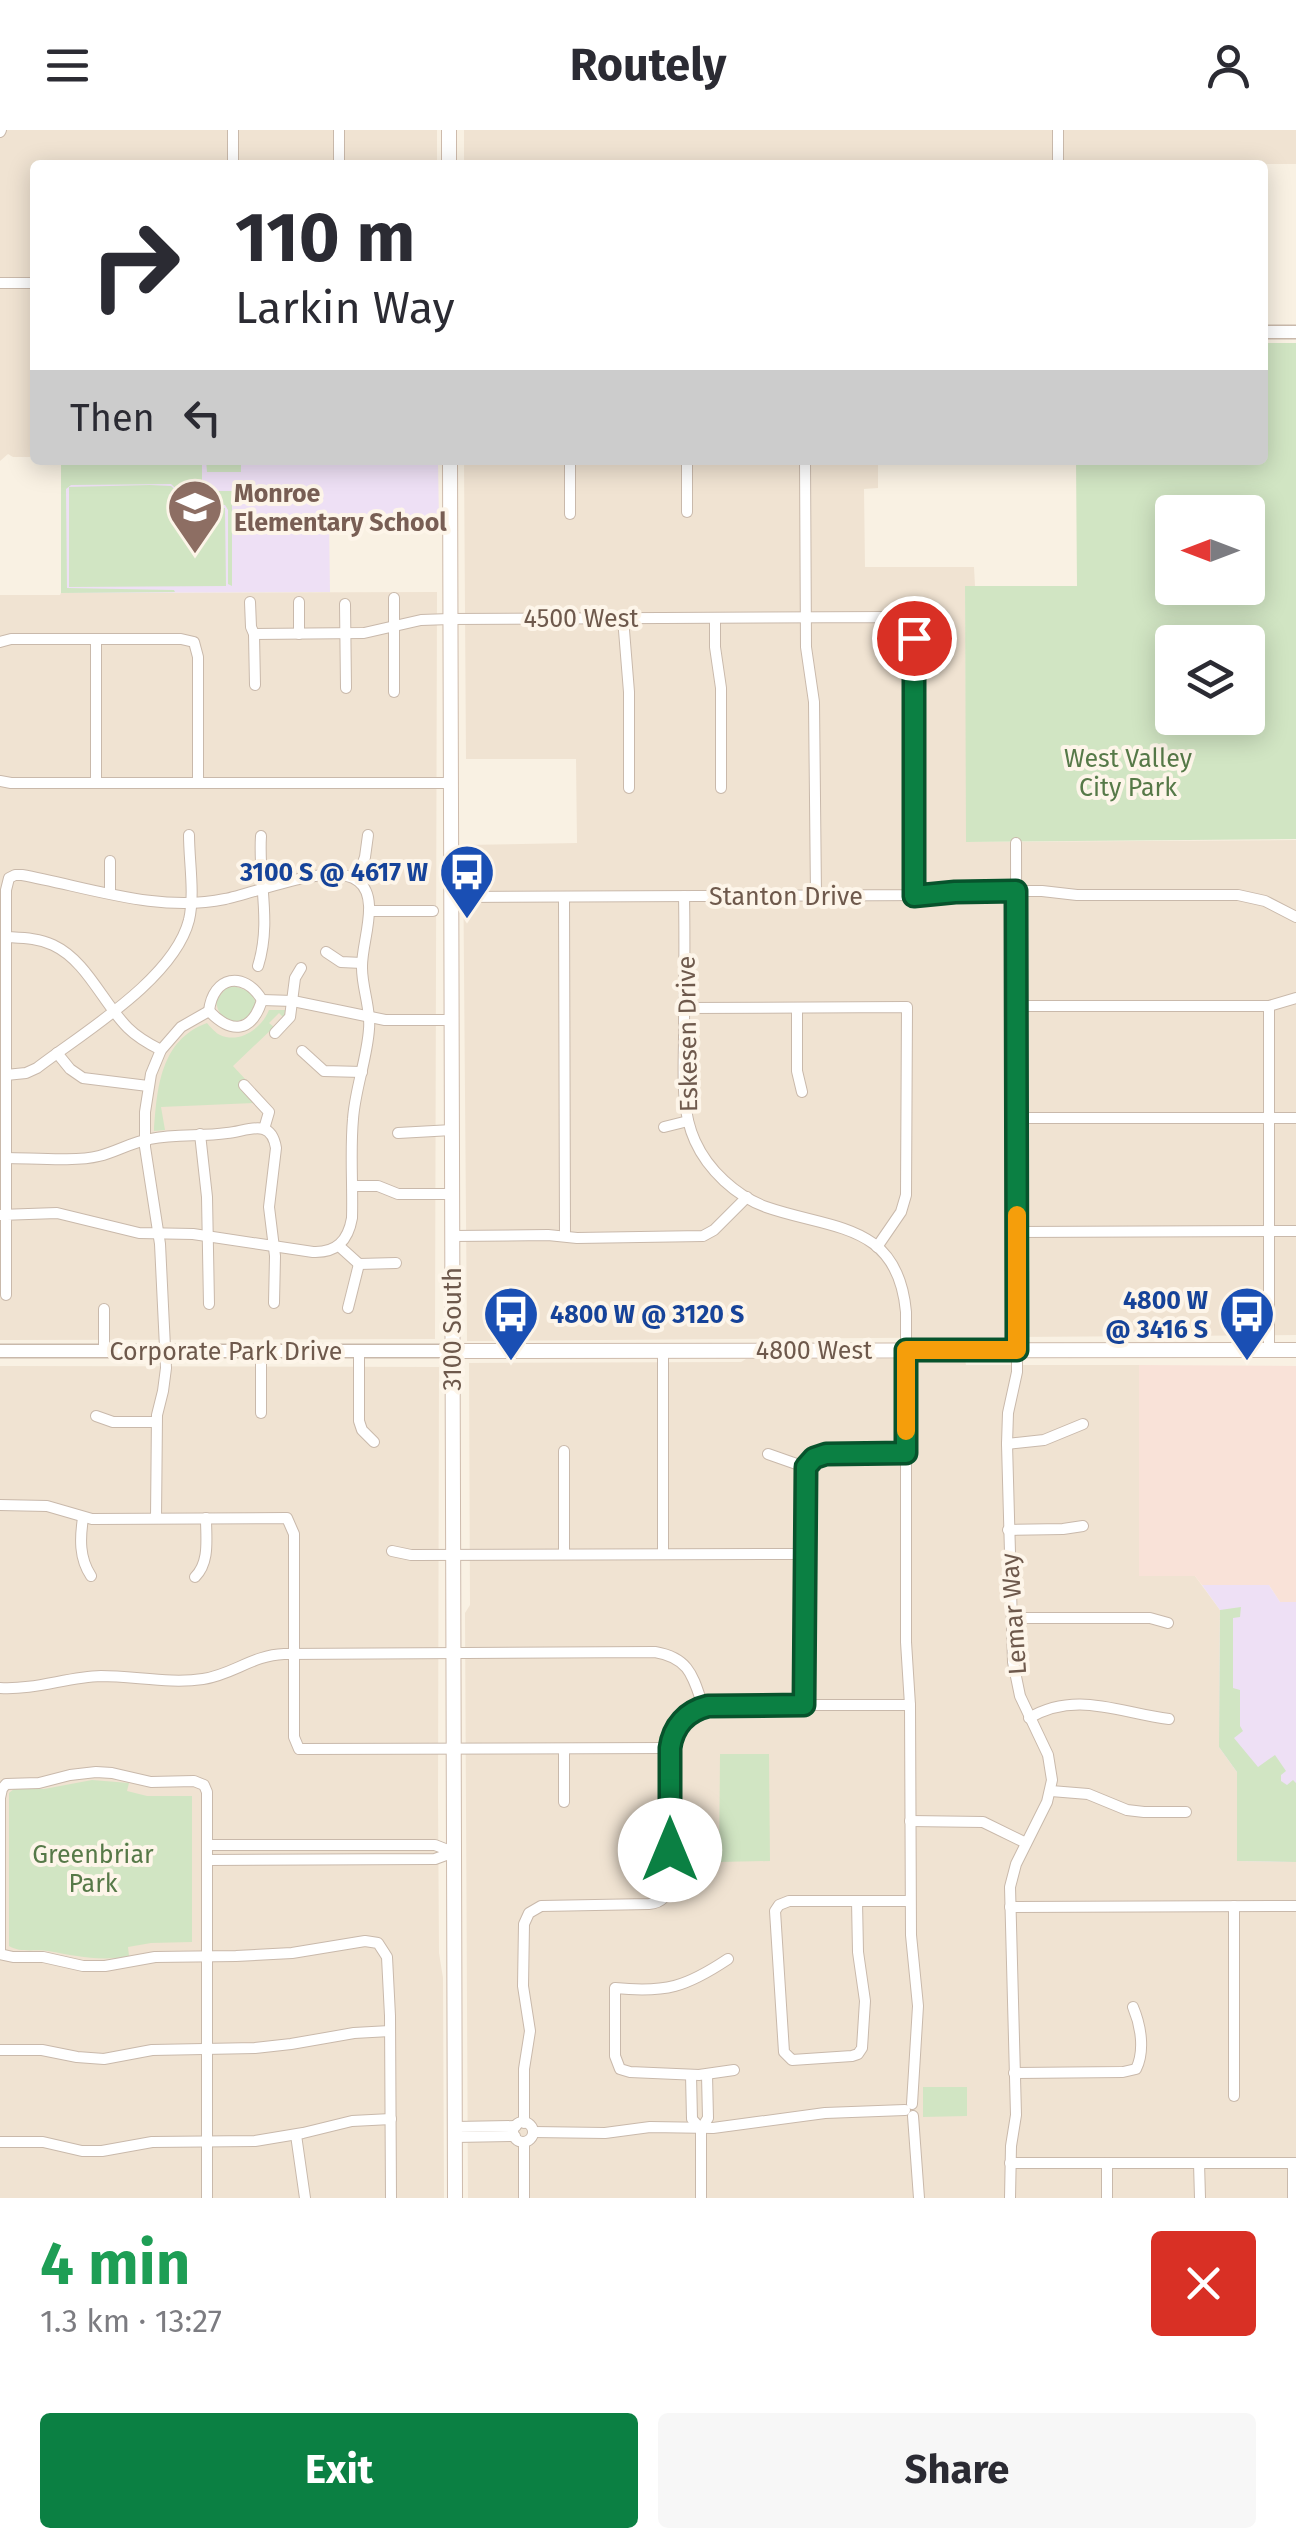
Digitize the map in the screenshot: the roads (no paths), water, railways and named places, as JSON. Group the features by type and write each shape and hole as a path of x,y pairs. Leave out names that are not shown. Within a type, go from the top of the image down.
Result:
{"main road":[{"path":"449,130 449,160"},
{"name":"3100 South","path":"450,465 455,2198"},
{"name":"4800 West","path":"452,1351 1296,1350"}],"street":[{"path":"233,130 233,160"},
{"path":"339,130 339,160"},
{"path":"1058,130 1058,160"},
{"path":"0,284 30,284"},
{"path":"1268,332 1296,332"},
{"path":"570,465 570,514"},
{"path":"687,465 687,512"},
{"path":"805,465 806,648 814,702 816,896"},
{"path":"394,598 394,692"},
{"path":"250,602 255,685"},
{"path":"298,602 298,634"},
{"path":"346,604 346,688"},
{"name":"4500 West","path":"254,634 346,635 450,618 910,620 914,638 914,896"},
{"path":"623,618 629,692 629,788"},
{"path":"715,618 721,688 721,788"},
{"path":"96,639 96,783"},
{"path":"0,642 194,642 198,657 198,783"},
{"path":"0,781 450,783"},
{"path":"6,1075 30,1072 144,986 169,959 183,936 191,904 189,835"},
{"path":"357,880 368,835"},
{"path":"258,966 266,928 261,836"},
{"name":"Lemar Way","path":"1016,843 1017,1372 1008,1413 1008,1530 1015,1677 1029,1718 1048,1755 1051,1790"},
{"path":"110,862 110,893"},
{"path":"3,1215 57,1213 135,1232 208,1236 318,1253 339,1246 350,1227 353,1120 370,1027 362,963 370,911 368,893 357,880 332,875 306,878 227,899 191,904 157,902 16,874 9,878 3,975 3,1215 7,1296"},
{"name":"Stanton Drive","path":"451,897 914,896 1016,891 1077,896 1247,896 1296,917"},
{"name":"Eskesen Drive","path":"684,896 684,1082 695,1142 722,1178 747,1197 772,1209 850,1230 877,1247"},
{"path":"564,897 565,1236"},
{"path":"370,911 433,911"},
{"path":"6,938 34,939 64,952 133,1033 161,1050"},
{"path":"326,952 341,962 362,963"},
{"path":"275,1034 288,1019 295,978 301,968"},
{"path":"209,1011 216,988 229,981 250,986 262,1000 293,1002 368,1018 451,1020"},
{"path":"1016,1006 1270,1006 1296,998"},
{"path":"209,1011 223,1024 236,1027 253,1018 262,1000"},
{"path":"1269,1350 1270,1006"},
{"path":"684,1008 907,1007 906,1195 897,1219 877,1247 890,1262 905,1303 910,1900 918,2006 910,2110 918,2198"},
{"path":"797,1008 797,1070 802,1092"},
{"path":"156,1518 156,1422 165,1379 158,1234 144,1140 148,1086 161,1050 181,1027 209,1011"},
{"path":"302,1050 324,1071 362,1072"},
{"path":"57,1052 83,1078 148,1086"},
{"path":"244,1086 269,1112 264,1129"},
{"path":"1016,1118 1296,1118"},
{"path":"664,1127 688,1120"},
{"path":"6,1158 96,1157 170,1135 264,1129 272,1134 276,1148 270,1207 274,1303"},
{"path":"398,1133 452,1130"},
{"path":"200,1134 206,1184 209,1304"},
{"path":"354,1186 378,1186 398,1194 452,1194"},
{"path":"452,1236 704,1236 747,1197"},
{"path":"1017,1232 1296,1231"},
{"path":"339,1246 359,1264 396,1263"},
{"path":"348,1308 359,1264"},
{"path":"104,1309 104,1351"},
{"path":"663,1350 663,1554"},
{"path":"261,1351 261,1413"},
{"path":"358,1351 359,1422 374,1442"},
{"name":"Corporate Park Drive","path":"0,1352 452,1351"},
{"path":"96,1416 112,1422 156,1422"},
{"path":"1007,1444 1044,1440 1083,1424"},
{"path":"564,1451 564,1554"},
{"path":"804,1705 806,1467 814,1458 826,1454 906,1453"},
{"path":"768,1454 806,1467"},
{"path":"0,1506 47,1506 83,1518 287,1518 294,1534 294,1736 298,1749 670,1748"},
{"path":"83,1518 82,1554 92,1576"},
{"path":"196,1578 206,1558 206,1518"},
{"path":"1008,1530 1084,1526"},
{"path":"392,1551 453,1555 804,1554"},
{"path":"1012,1618 1150,1618 1168,1623"},
{"path":"0,1688 27,1688 98,1676 206,1678 275,1654 667,1654 679,1659 691,1673 703,1706"},
{"path":"524,2198 520,2132 530,2031 523,1980 526,1916 541,1906 654,1904 667,1894 671,1740 689,1714 703,1706 910,1704"},
{"path":"1029,1718 1052,1706 1082,1704 1169,1718"},
{"path":"564,1748 564,1802"},
{"path":"208,2198 207,2142 207,1956 207,1860 207,1845 207,1792 201,1783 151,1782 96,1772 38,1783 10,1782 0,1798 0,1953 96,1966 154,1957 207,1956 292,1953 365,1941 380,1945 387,1961 391,2198"},
{"path":"1010,2198 1015,2126 1010,1907 1012,1874 1026,1843 1051,1790 1088,1794 1127,1810 1186,1812"},
{"path":"910,1821 983,1822 1026,1843"},
{"path":"207,1845 435,1845 454,1852"},
{"path":"207,1860 435,1859 454,1852"},
{"path":"857,1901 858,1952 865,2002 860,2051 852,2056 792,2060 784,2052 777,1908 789,1901 910,1900"},
{"path":"1234,1906 1234,2096"},
{"path":"1010,1907 1296,1906"},
{"path":"728,1959 702,1977 677,1987 615,1988 614,2056 620,2069 630,2072 691,2075 734,2070"},
{"path":"1014,2073 1136,2069 1140,2061 1140,2024 1132,2007"},
{"path":"0,2050 42,2050 94,2059 156,2049 276,2046 354,2032 390,2031"},
{"path":"700,2198 701,2129 708,2118 707,2074"},
{"path":"691,2075 692,2119 701,2129"},
{"path":"692,2102 708,2101"},
{"path":"455,2132 520,2132 530,2140 533,2132 597,2134 642,2127 701,2129 824,2113 910,2110"},
{"path":"0,2142 46,2143 92,2151 152,2142 254,2141 352,2121 390,2119"},
{"path":"296,2135 305,2198"},
{"path":"1200,2162 1200,2198"},
{"path":"1010,2163 1295,2162 1294,2198"},
{"path":"1108,2163 1108,2198"}],"place":[{"name":"Monroe Elementary School","path":"195,556"},
{"name":"3100 S @ 4617 W","path":"467,921"},
{"name":"4800 W @ 3120 S","path":"511,1363"},
{"name":"4800 W @ 3416 S","path":"1247,1363"}],"park label":[{"name":"West Valley City Park","path":"1128,772"},
{"name":"Greenbriar Park","path":"93,1868"}]}
